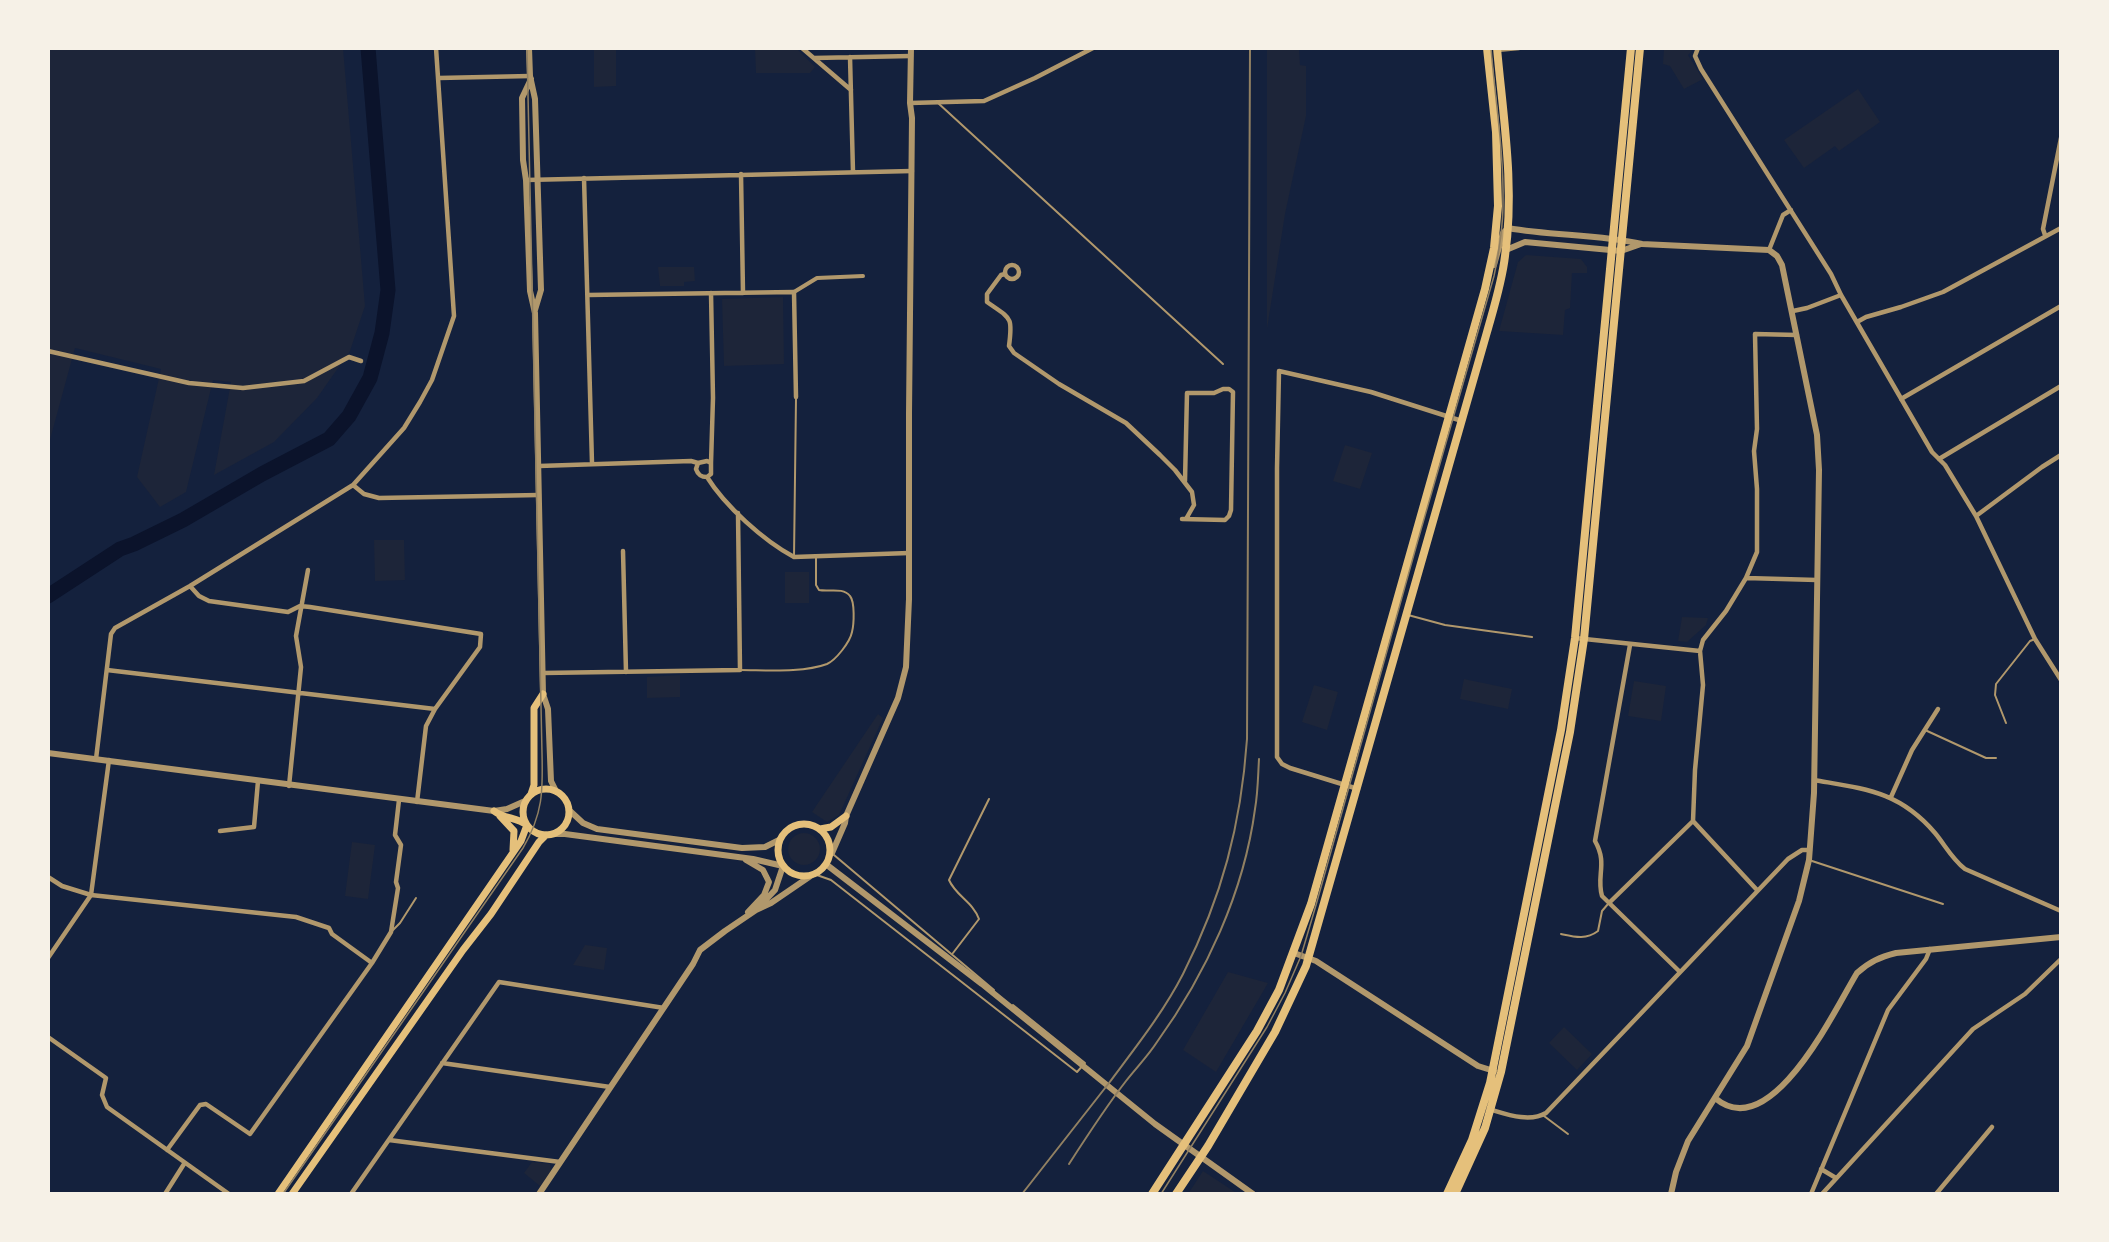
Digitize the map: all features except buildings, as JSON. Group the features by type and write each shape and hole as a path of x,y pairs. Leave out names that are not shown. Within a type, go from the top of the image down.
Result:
{"main road":[{"path":"1152,1194 1257,1031 1279,990 1311,904 1485,289 1496,237 1498,161 1487,48"},
{"path":"1447,1194 1501,1072 1568,743 1584,639 1618,239 1631,48"},
{"path":"1618,239 1640,48"},
{"path":"1176,1194 1208,1146 1275,1032 1309,958 1358,789 1404,614 1462,421 1498,292 1506,250 1508,180 1497,49"},
{"path":"1455,1194 1485,1128 1492,1070 1559,741 1575,638 1617,251"},
{"path":"278,1194 513,856 527,825 523,816 525,801 534,785 534,708 543,694"},
{"path":"292,1194 539,842 558,832 565,825 569,810 566,799 556,791 543,789 531,794"},
{"path":"497,813 518,820 537,833 549,835"},
{"path":"497,813 514,831 513,856"},
{"path":"820,829 831,827 846,816"},
{"path":"798,824 812,825 820,829 828,839 832,853 827,865 813,874 795,874 783,866 778,853 779,840 786,830 798,824"}],"street":[{"path":"96,759 111,634 116,628 190,586 353,485 404,428 432,380 454,316 436,48"},
{"path":"529,48 530,78 535,99 541,290 535,313"},
{"path":"802,48 851,90"},
{"path":"832,853 898,698 908,648 911,48"},
{"path":"910,103 984,101 1093,48"},
{"path":"1497,49 1519,48"},
{"path":"1698,48 1695,56 1701,69 1831,274 1932,452 1946,465 1976,516 2035,639 2061,680"},
{"path":"814,58 910,56"},
{"path":"850,57 853,172"},
{"path":"439,78 530,78"},
{"path":"530,78 522,98 523,160 526,180 530,291 535,313 543,694 548,709 551,781 556,791"},
{"path":"2045,235 2043,229 2061,138"},
{"path":"526,180 912,171"},
{"path":"741,174 743,293"},
{"path":"584,178 592,463"},
{"path":"1769,250 1783,215 1791,210"},
{"path":"1485,289 1503,233 1508,228 1618,239 1642,244 1769,250 1782,264 1797,334 1817,435 1819,470 1814,780 1809,860 1799,901 1747,1047 1688,1141 1676,1172 1671,1194"},
{"path":"1857,322 1943,292 2061,228"},
{"path":"1506,250 1525,242 1617,251 1642,244"},
{"path":"1005,274 1001,275 987,294 987,302 1008,316 1011,322 1009,346 1014,353 1059,384 1126,423 1175,470 1185,483 1192,492 1194,505 1184,519 1225,520 1229,516 1231,510 1233,392 1223,389 1214,393 1187,393 1185,483"},
{"path":"588,295 794,292 817,278 863,276"},
{"path":"794,292 796,397"},
{"path":"707,477 711,474 713,398 711,293"},
{"path":"1792,311 1807,308 1841,295"},
{"path":"1901,399 2061,306"},
{"path":"1609,903 1693,821 1703,685 1700,651 1703,640 1726,611 1746,578 1754,563 1758,543 1754,451 1757,429 1755,334 1797,334"},
{"path":"48,351 189,383 243,388 303,381 349,357 361,361"},
{"path":"1358,789 1290,768 1282,764 1277,757 1279,371 1371,392 1462,421"},
{"path":"1939,459 2061,386"},
{"path":"1976,516 2061,455"},
{"path":"539,465 691,461 699,463 707,461 711,464"},
{"path":"699,463 696,470 698,474 707,477"},
{"path":"707,477 714,488 738,513 779,549 794,557 909,553"},
{"path":"353,485 364,494 379,498 539,495"},
{"path":"543,673 740,670 738,513"},
{"path":"623,551 626,672"},
{"path":"289,786 301,667 296,636 308,570"},
{"path":"1746,578 1817,580"},
{"path":"190,586 199,596 209,601 288,612 300,606 480,634 480,647 435,709 426,726 417,802"},
{"path":"1575,638 1700,651"},
{"path":"1630,645 1595,841 1603,866 1599,886 1602,896 1680,972"},
{"path":"107,670 435,709"},
{"path":"1891,797 1912,750 1938,709"},
{"path":"48,753 497,813 525,801"},
{"path":"48,958 91,895 109,760"},
{"path":"1814,780 1891,797 1919,817 1957,863 2061,911"},
{"path":"220,831 254,827 258,781"},
{"path":"166,1150 200,1106 206,1104 250,1134 372,963 391,932 398,888 396,882 401,845 395,835 399,800"},
{"path":"569,810 583,823 597,829 741,848 765,847 779,840"},
{"path":"1693,821 1757,891"},
{"path":"549,835 565,834 741,858 783,866 775,890 756,910"},
{"path":"1487,1108 1519,1116 1542,1115 1757,891 1794,855 1802,850 1810,850"},
{"path":"739,921 764,895 769,882 763,870 741,858"},
{"path":"827,865 885,908 1162,1130 1253,1194"},
{"path":"539,1194 664,1008 700,950 739,921 771,903 813,874"},
{"path":"48,877 91,895 296,917 329,928 332,934 372,963"},
{"path":"1715,1098 1730,1107 1745,1108 1775,1092 1805,1059 1857,974 1864,966 1884,956 2061,938"},
{"path":"1811,1194 1888,1010 1926,959 1930,950"},
{"path":"1294,953 1309,958 1367,993 1478,1066 1501,1072"},
{"path":"1822,1194 1973,1029 2025,994 2061,959"},
{"path":"351,1194 499,982 664,1008"},
{"path":"48,1037 106,1078 102,1095 107,1107 229,1194"},
{"path":"442,1064 610,1087"},
{"path":"1936,1194 1992,1127"},
{"path":"389,1140 560,1162"},
{"path":"165,1194 184,1164"},
{"path":"1821,1169 1836,1178"}],"lane":[{"path":"937,102 1223,364"},
{"path":"794,557 796,397"},
{"path":"740,670 803,669 830,663 841,651 852,632 853,604 850,595 842,591 819,590 816,585 816,557"},
{"path":"1404,614 1445,625 1532,637"},
{"path":"2006,723 1995,695 1996,684 2030,641 2035,639"},
{"path":"1925,730 1986,758 1996,758"},
{"path":"952,954 979,919 975,909 953,888 949,880 989,799"},
{"path":"813,874 831,880 1077,1072 1085,1063 841,863 832,853"},
{"path":"1809,860 1943,904"},
{"path":"391,932 400,923 416,898"},
{"path":"1561,934 1580,938 1592,935 1598,931 1602,911 1609,903"},
{"path":"1542,1115 1568,1134"}],"shaded area":[{"path":"48,48 343,48 365,306 350,351 317,398 274,442 214,475 231,382 213,380 186,492 160,507 137,477 161,369 75,348 48,447"},
{"path":"594,48 616,48 616,86 594,87"},
{"path":"755,48 796,48 815,67 810,73 756,73"},
{"path":"1267,48 1299,48 1300,65 1306,66 1306,116 1285,214 1267,329"},
{"path":"1664,48 1690,48 1692,51 1688,55 1703,79 1684,89 1670,66 1663,64"},
{"path":"1858,89 1880,122 1839,151 1835,146 1804,168 1784,140"},
{"path":"1526,255 1581,259 1587,267 1587,273 1572,273 1570,308 1565,310 1563,335 1499,331 1518,262"},
{"path":"658,267 694,267 695,281 684,282 684,286 660,286"},
{"path":"783,297 784,364 724,366 722,299"},
{"path":"1345,445 1372,453 1360,489 1333,481"},
{"path":"374,540 404,540 405,580 375,581"},
{"path":"785,572 809,572 809,603 785,603"},
{"path":"1682,617 1708,618 1706,625 1687,642 1678,641"},
{"path":"680,675 680,697 647,698 647,677"},
{"path":"1464,679 1512,689 1508,709 1460,699"},
{"path":"1634,681 1666,686 1661,721 1628,716"},
{"path":"1314,685 1338,692 1327,730 1302,722"},
{"path":"878,714 883,718 839,815 827,822 812,812"},
{"path":"804,833 816,837 820,849 816,861 804,865 792,861 788,849 792,837"},
{"path":"352,842 375,845 368,899 345,896"},
{"path":"585,945 607,948 604,970 573,965"},
{"path":"1228,972 1268,983 1216,1072 1183,1050"},
{"path":"1564,1027 1592,1054 1577,1070 1549,1043"},
{"path":"532,1162 550,1164 551,1171 540,1186 524,1173"},
{"path":"1203,1171 1238,1194 1188,1194"}],"waterway":[{"path":"48,596 120,549 183,520 262,474 329,439 349,416 370,378 382,333 388,290 368,48"}],"tram line":[{"path":"283,1194 523,848 538,813 542,791 542,767 527,48"},
{"path":"1161,1194 1267,1027 1301,956 1316,905 1494,276 1503,212 1503,184 1491,48"}],"railway":[{"path":"1022,1194 1129,1057 1158,1016 1183,974 1209,917 1219,888 1240,801 1247,739 1250,48"},
{"path":"1069,1164 1111,1101 1175,1016 1207,960 1242,871 1256,803 1259,759"}]}
